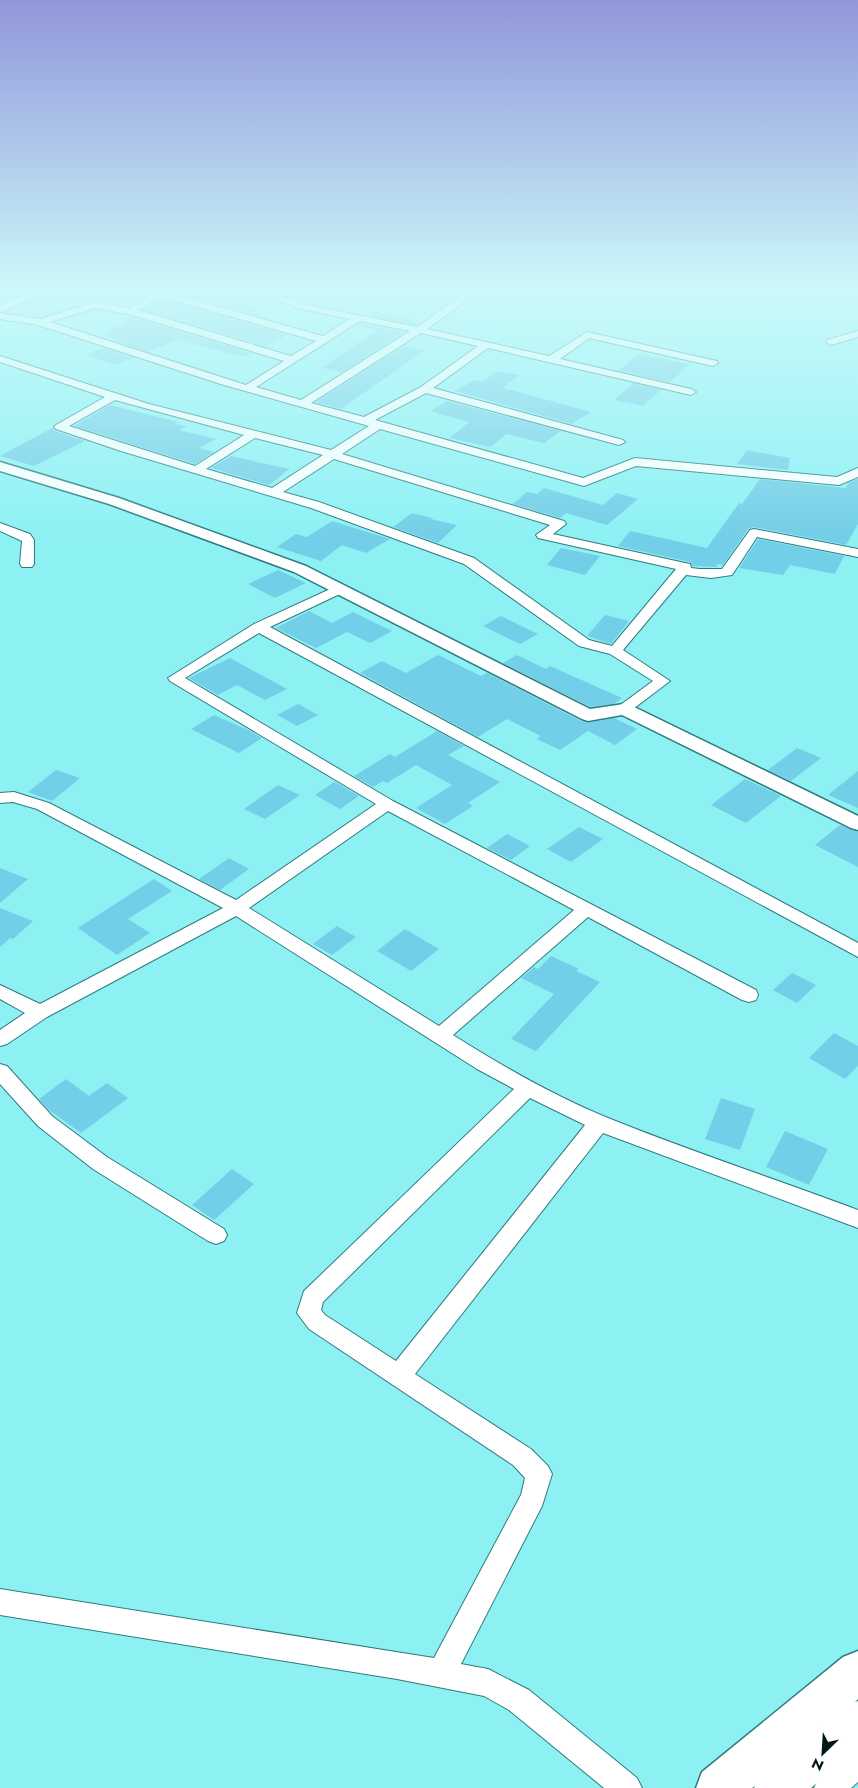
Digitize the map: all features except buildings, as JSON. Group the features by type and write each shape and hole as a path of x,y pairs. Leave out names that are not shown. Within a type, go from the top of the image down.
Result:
{"main road":[{"path":"718,1788 858,1672"},
{"path":"776,1788 858,1722"}],"street":[{"path":"38,371 114,396 331,454 560,524 542,535 686,567 615,651"},
{"path":"196,371 302,404 584,482 634,462 839,481 858,472"},
{"path":"248,388 274,371"},
{"path":"302,404 353,371"},
{"path":"366,422 425,388 448,371"},
{"path":"601,371 692,392"},
{"path":"425,388 619,442"},
{"path":"0,466 123,504 300,569 588,716 624,709 663,681 615,651 584,642 469,561 315,506 125,449 60,427 114,396"},
{"path":"273,493 378,425"},
{"path":"197,470 253,434"},
{"path":"0,527 28,540 27,564"},
{"path":"683,570 720,575 727,572 754,533 858,553"},
{"path":"339,588 259,627 175,678 387,804 750,995"},
{"path":"259,627 858,951"},
{"path":"624,709 858,824"},
{"path":"0,798 14,797 43,806 237,908 440,1036 528,1088 599,1123 858,1219"},
{"path":"0,1039 40,1012 237,908 387,804"},
{"path":"440,1036 586,909"},
{"path":"0,991 40,1012"},
{"path":"0,1071 45,1121 92,1157 216,1235"},
{"path":"440,1674 533,1498 539,1474 522,1457 316,1322 309,1313 312,1298 528,1088"},
{"path":"400,1376 599,1123"},
{"path":"0,1602 397,1665 488,1684 519,1700 627,1788"},
{"path":"830,1788 858,1764"}]}
